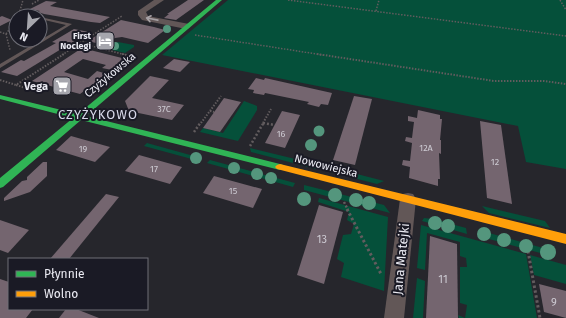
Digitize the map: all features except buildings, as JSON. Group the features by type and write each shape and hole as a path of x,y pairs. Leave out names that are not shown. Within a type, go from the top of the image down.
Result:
{"street":[{"path":"160,0 142,11 142,15 145,18 186,26"},
{"name":"Czyżykowska","path":"2,179 219,0"},
{"name":"Nowowiejska","path":"0,97 566,239"},
{"name":"Jana Matejki","path":"394,318 408,199"}],"lane":[{"path":"48,20 70,24 48,37"},
{"path":"0,66 30,48"}],"path":[{"path":"288,0 566,36"},
{"path":"376,11 379,0"},
{"path":"560,0 566,10"},
{"path":"16,85 122,16"},
{"path":"8,31 6,34 10,52"},
{"path":"0,32 6,34"},
{"path":"192,35 494,81 544,81 566,84"},
{"path":"80,43 134,56"},
{"path":"0,80 30,90"},
{"path":"194,132 220,96"},
{"path":"250,146 271,109"},
{"path":"210,111 214,112"},
{"path":"263,123 275,125"},
{"path":"344,202 384,278"},
{"path":"528,251 540,318"}],"green space":[{"path":"228,0 566,0 566,169 526,162 518,126 162,55"},
{"path":"118,42 134,45 134,47 125,53 108,49"},
{"path":"244,101 257,106 257,110 238,141 200,132 203,128 223,133"},
{"path":"147,143 201,158 199,161 144,146"},
{"path":"250,148 320,165 316,169 251,152"},
{"path":"210,160 295,183 293,187 207,163"},
{"path":"330,167 384,181 377,184 330,172"},
{"path":"304,185 384,205 390,213 304,190"},
{"path":"319,198 388,217 384,291 341,277 344,263 337,259 343,235 351,234 354,224 347,220 349,212 318,202"},
{"path":"482,206 545,221 550,228 489,213"},
{"path":"424,218 466,228 467,234 422,221"},
{"path":"421,225 526,254 537,318 465,318 467,305 460,303 460,267 467,267 466,258 460,256 460,242 427,233 425,270 417,268"},
{"path":"478,230 554,251 555,257 478,236"},
{"path":"530,255 566,265 566,284 534,275"},
{"path":"417,278 425,281 423,318 413,318"}],"traffic: fast":[{"path":"0,184 219,0"},
{"path":"0,97 280,167"}],"traffic: slow":[{"path":"280,167 566,239"}],"place":[{"name":"First Noclegi","path":"105,41"},
{"name":"Vega","path":"62,86"}],"district":[{"name":"CZYŻYKOWO","path":"98,114"}]}
